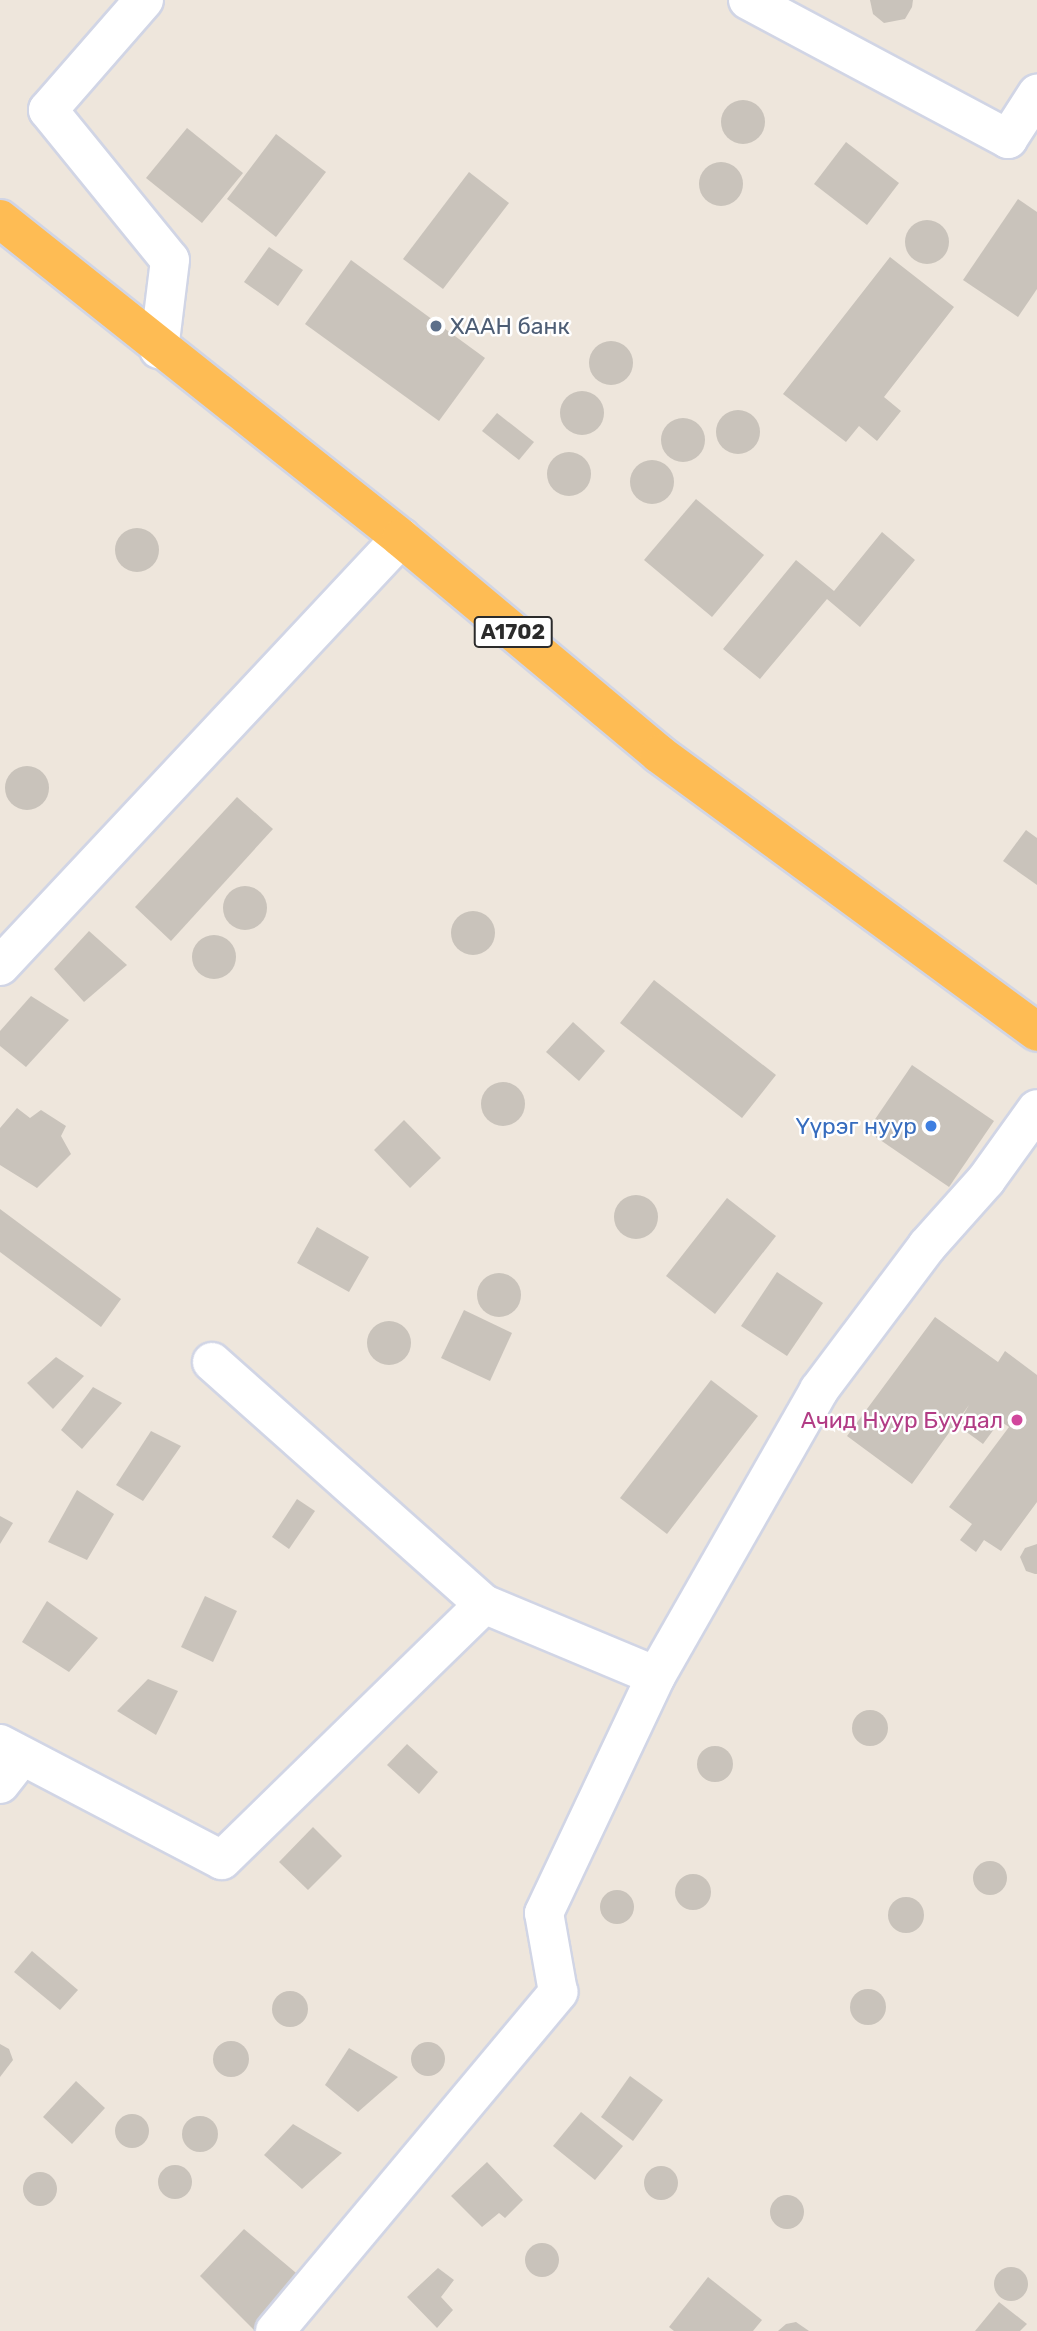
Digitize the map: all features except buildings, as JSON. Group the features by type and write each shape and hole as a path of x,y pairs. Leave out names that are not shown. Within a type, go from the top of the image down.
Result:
{"highway":[{"name":"A1702","path":"0,219 159,349 401,538 659,754 1037,1032"}],"street":[{"path":"144,0 48,110 170,260 159,349"},
{"path":"748,0 1008,139 1037,94"},
{"path":"0,966 401,538"},
{"path":"275,2331 558,1992 544,1913 656,1676 819,1390 1037,1109"},
{"path":"212,1362 484,1604 656,1676"},
{"path":"7,1762 222,1860 484,1604"}],"place":[{"name":"ХААН банк","path":"436,326"},
{"name":"Үүрэг нуур","path":"931,1126"},
{"name":"Ачид Нуур Буудал","path":"1017,1420"}]}
